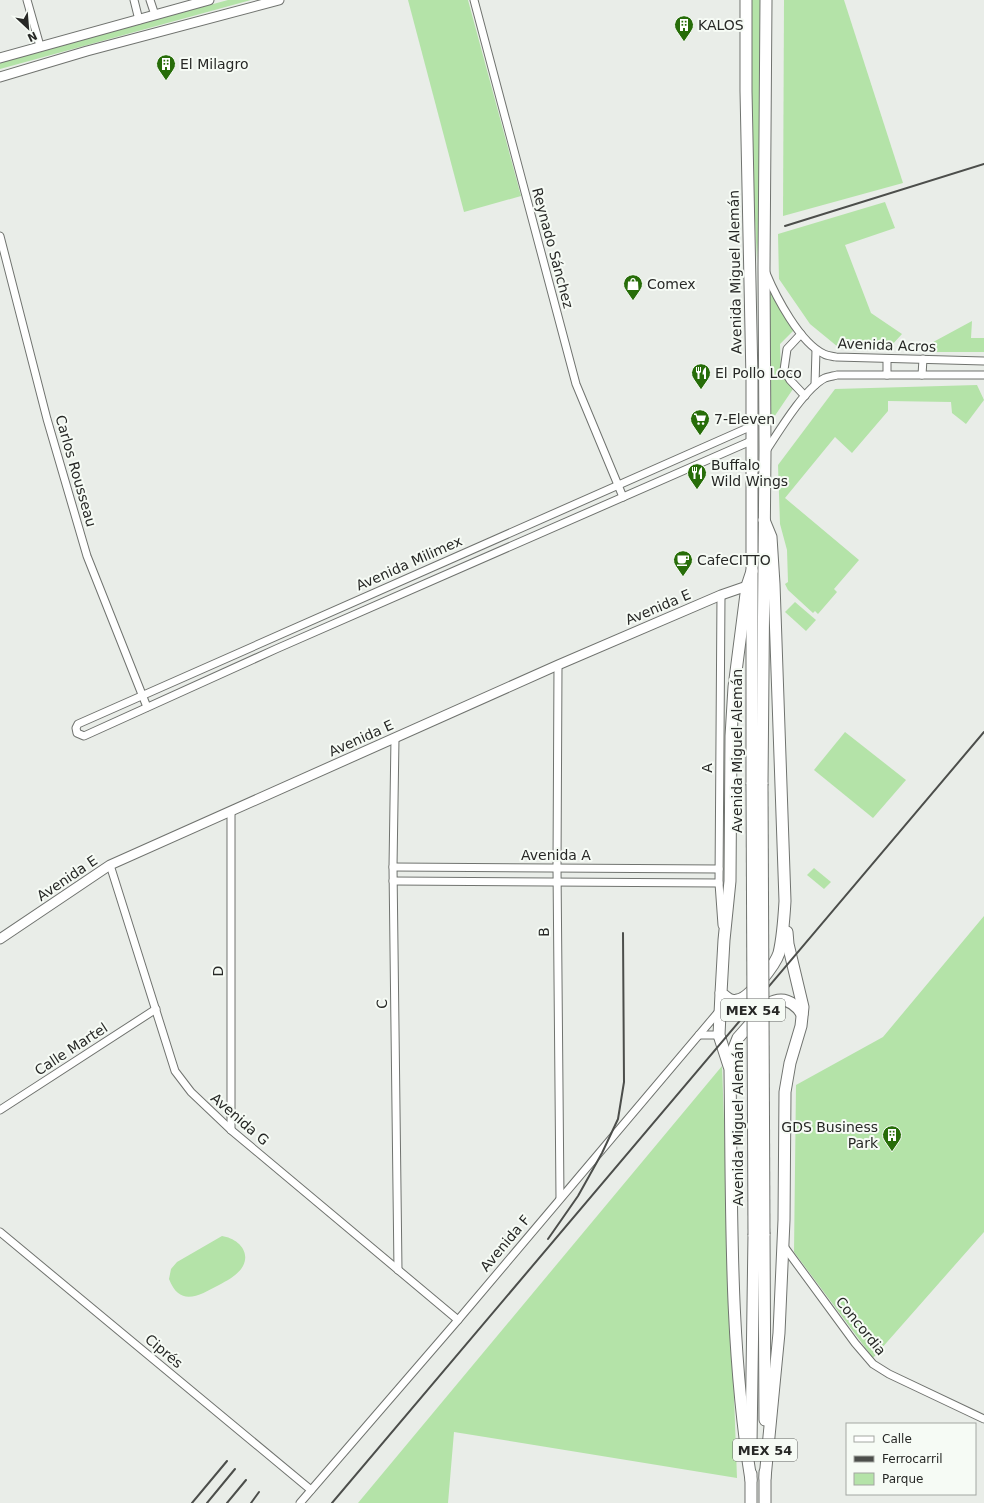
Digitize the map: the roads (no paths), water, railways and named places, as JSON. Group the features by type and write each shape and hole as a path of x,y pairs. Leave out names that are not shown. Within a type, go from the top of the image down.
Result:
{"highway":[{"name":"Avenida Miguel Alemán","path":"746,0 746,91 752,426 752,571 757,784 765,1397 765,1503"},
{"name":"Avenida Miguel Alemán","path":"751,1503 757,784 765,451 764,268 766,0"},
{"path":"764,520 771,537 774,584 785,901 788,944 801,999 802,1014 798,1039 786,1078 783,1245 779,1332 765,1478"},
{"path":"730,1070 719,1035 719,1011 726,996 724,940 730,881 731,736 734,687 747,586 752,571"},
{"path":"726,996 735,1001 746,997 775,963 781,942 785,901"},
{"path":"751,1480 739,1382 733,1284 730,1070 733,1049 738,1038 768,1004 774,1001 786,1001 796,1005 802,1014"}],"main road":[{"path":"0,58 209,0"},
{"path":"0,77 87,51 279,0"},
{"name":"Avenida E","path":"0,939 110,865 558,665 720,595 747,586"}],"street":[{"path":"27,0 40,46"},
{"path":"134,0 139,20"},
{"path":"150,0 155,15"},
{"name":"Reynado Sánchez","path":"474,0 576,384 623,497"},
{"name":"Carlos Rousseau","path":"0,236 47,419 87,556 147,707"},
{"name":"Avenida Acros","path":"764,268 772,286 802,334 816,350 825,355 836,357 984,361"},
{"path":"802,334 787,349 784,370 790,380 805,396"},
{"path":"815,385 816,350"},
{"path":"887,358 887,375"},
{"path":"922,375 923,359"},
{"name":"Avenida Acros","path":"765,451 805,396 815,385 825,378 837,375 984,375"},
{"name":"Avenida Milimex","path":"751,441 84,736 77,733 76,728 78,724 752,426"},
{"name":"A","path":"720,595 719,883 724,940"},
{"name":"B","path":"558,665 557,883 560,1198"},
{"name":"C","path":"395,738 393,881 398,1270"},
{"name":"D","path":"231,812 231,1130"},
{"name":"Avenida G","path":"110,865 179,1078 190,1092 231,1130 458,1320"},
{"name":"Avenida A","path":"393,867 720,869"},
{"path":"465,868 466,882"},
{"name":"Avenida A","path":"393,881 719,883"},
{"name":"Calle Martel","path":"0,1110 156,1009"},
{"name":"Avenida F","path":"300,1503 458,1320 719,1011"},
{"path":"699,1035 719,1035"},
{"name":"Ciprés","path":"0,1232 311,1490"},
{"name":"Concordia","path":"783,1245 855,1343 874,1364 889,1374 984,1419"}],"railway":[{"path":"785,226 984,164"},
{"path":"332,1503 984,732"},
{"path":"548,1239 578,1196 602,1153 618,1119 624,1082 623,933"},
{"path":"192,1503 227,1461"},
{"path":"207,1503 235,1469"},
{"path":"227,1503 246,1480"},
{"path":"251,1503 259,1492"}],"place":[{"name":"KALOS","path":"684,42"},
{"name":"El Milagro","path":"166,81"},
{"name":"Comex","path":"633,301"},
{"name":"El Pollo Loco","path":"701,390"},
{"name":"7-Eleven","path":"700,436"},
{"name":"Buffalo Wild Wings","path":"697,490"},
{"name":"CafeCITTO","path":"683,577"},
{"name":"GDS Business Park","path":"892,1152"}]}
